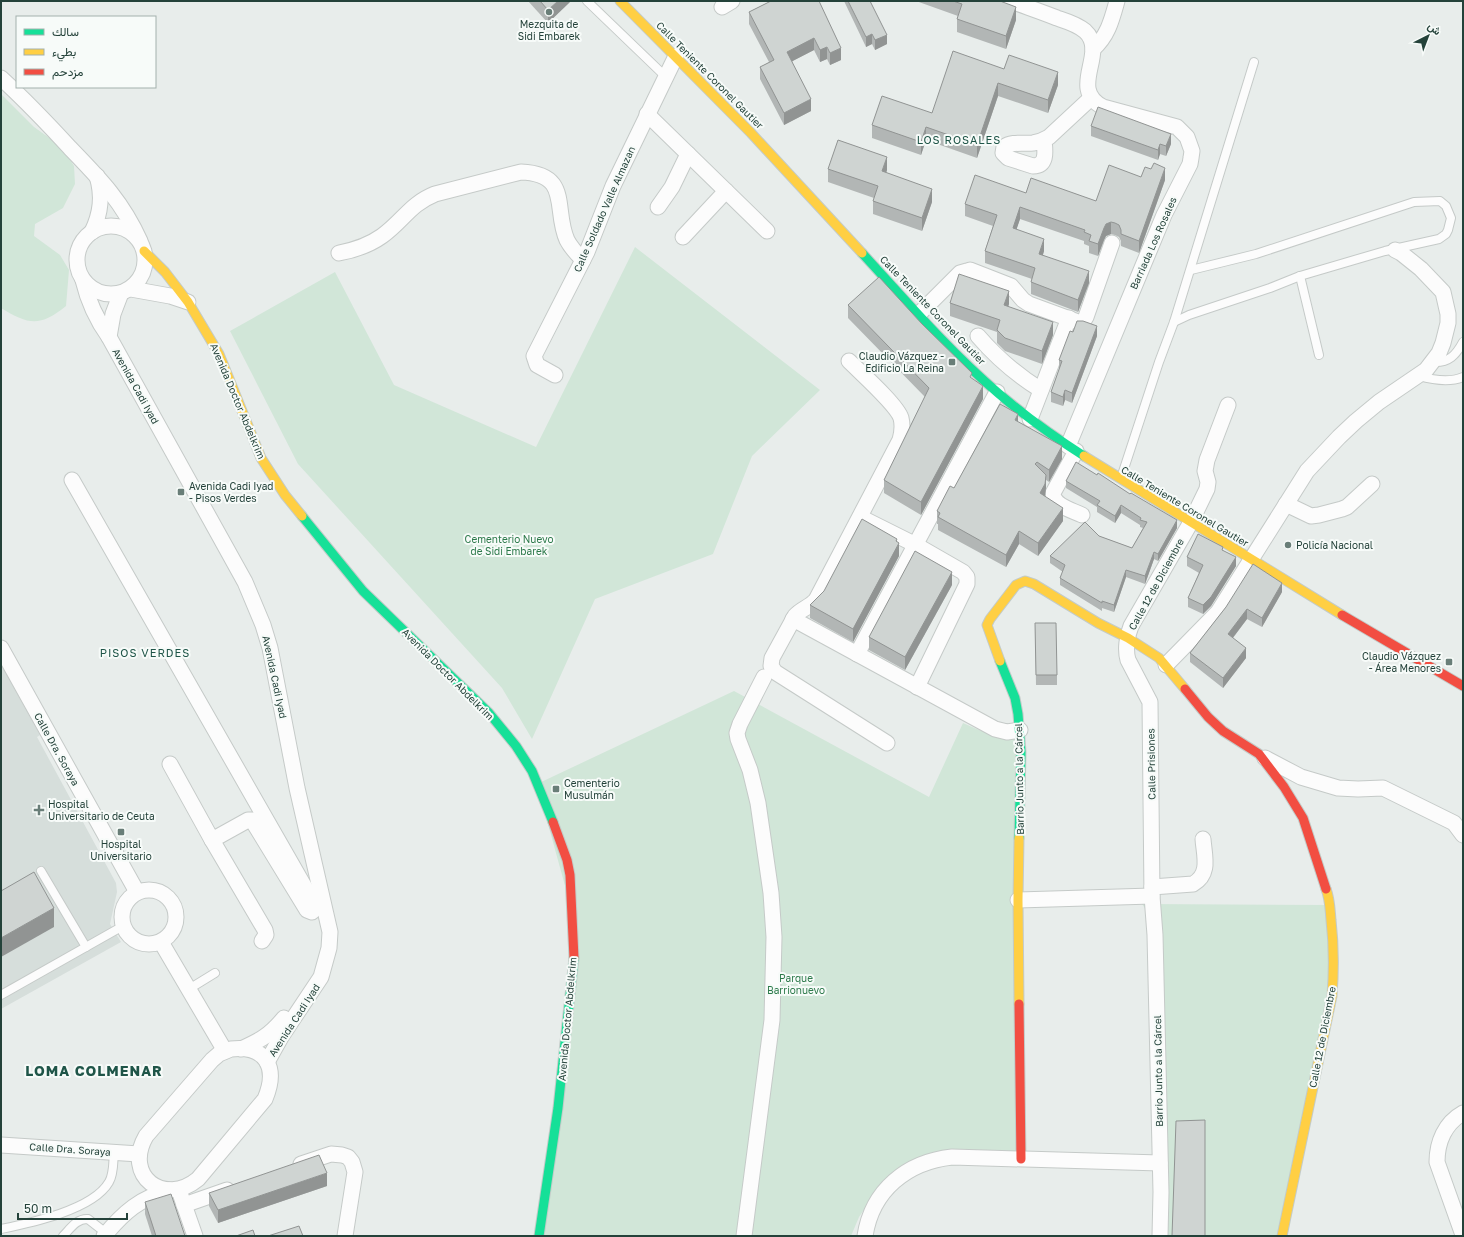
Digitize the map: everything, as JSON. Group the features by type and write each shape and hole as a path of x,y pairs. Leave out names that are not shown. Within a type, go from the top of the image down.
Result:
{"street":[{"name":"Calle Teniente Coronel Gautier","path":"620,1 780,162 955,352 997,392 1030,419 1072,449 1120,480 1384,641 1463,686"},
{"path":"1011,1 1080,27 1089,36 1093,49 1087,86 1091,98 1044,140"},
{"path":"1093,49 1101,41 1108,30 1117,1"},
{"name":"Calle Soldado Valle Almazan","path":"555,375 537,366 534,356 583,260 613,186 676,56"},
{"name":"Avenida Doctor Abdelkrim","path":"1,78 56,132 111,191 123,208 142,246 165,272 188,302 219,354 261,458 285,495 363,591 489,713 516,746 532,771 557,830 567,860 570,875 574,962 558,1108 538,1236"},
{"name":"Barriada Los Rosales","path":"1082,515 1057,503 1053,497 1053,493 1072,449 1164,215 1190,164 1191,158 1190,144 1187,137 1177,126 1103,107 1096,104 1091,98"},
{"path":"647,114 767,231"},
{"path":"658,207 672,187 688,154"},
{"path":"339,253 353,251 378,239 392,228 415,204 435,194 521,172 527,172 540,175 552,183 556,189 559,195 564,231 567,240 571,247 583,260"},
{"path":"92,232 98,218 101,204 99,185 96,175"},
{"path":"683,237 726,191"},
{"path":"126,291 139,282 144,272 146,261 142,246 132,233 123,228 112,226 92,232 84,239 77,259 78,270 83,280 90,288 100,293 110,295 126,291 170,296 188,302"},
{"path":"919,314 960,274 970,270 1011,286 1022,300 1029,304 1080,322 1085,320 1112,243"},
{"path":"1166,665 1218,612 1307,471 1339,437 1379,402 1419,376 1433,362 1443,343 1448,323 1448,314 1442,292 1421,269 1401,252 1395,250"},
{"name":"Avenida Cadi Iyad","path":"83,280 86,293 96,317 109,337 245,582 263,625 275,672 297,788 330,932 329,948 321,978 281,1037 267,1062"},
{"name":"Avenida Cadi Iyad","path":"109,337 114,314 126,291"},
{"path":"1030,419 1068,318"},
{"path":"978,336 1008,367 1041,390"},
{"path":"849,361 896,408 901,418 902,426 900,440 816,600 813,604 798,612 793,619 772,658 771,666 775,672 887,743"},
{"path":"857,654 997,392"},
{"name":"Calle 12 de Diciembre","path":"1228,406 1207,460 1205,471 1208,482 1207,489 1191,522 1131,626 1128,638 1159,658 1194,702 1223,731 1259,754 1284,787 1303,818 1329,897 1334,967 1332,996 1282,1236"},
{"path":"72,480 315,905 314,910 309,912 307,910 252,820 248,820 212,840"},
{"path":"1286,504 1306,515 1320,515 1347,507 1372,484"},
{"path":"860,516 916,545 963,572 967,577 968,580 918,687"},
{"name":"Barrio Junto a la Cárcel","path":"1021,1159 1018,900 1021,774 1020,730 1015,698 988,632 987,625 1016,585 1025,581 1034,584 1098,623 1128,638"},
{"path":"793,619 995,729 1007,732 1020,730"},
{"name":"Calle Prisiones","path":"1128,638 1126,655 1150,702 1152,892"},
{"name":"Calle Dra. Soraya","path":"1,648 5,664 137,892"},
{"path":"744,1236 772,1020 774,937 772,893 759,810 746,757 738,739 738,733 740,724 764,677"},
{"path":"1259,754 1301,777 1338,788 1383,788 1454,823 1463,835"},
{"path":"170,764 212,840 265,930 266,935 262,941"},
{"path":"1018,900 1152,892 1193,884 1202,877 1206,870 1203,839"},
{"path":"154,890 169,898 174,905 176,922 174,930 161,942 146,944 139,942 127,933 123,926 123,910 126,903 137,892 154,890"},
{"name":"Barrio Junto a la Cárcel","path":"1152,892 1155,935 1160,1163 1160,1236"},
{"path":"161,942 225,1051"},
{"name":"Avenida Cadi Iyad","path":"241,1049 258,1042 272,1032 321,978"},
{"path":"127,1211 137,1192 141,1170 139,1154 141,1144 146,1136 212,1060 225,1051 241,1049 254,1050 261,1053 267,1062 270,1077 270,1084 265,1099 198,1179 188,1187 164,1190 152,1185 141,1170"},
{"path":"1463,1113 1453,1120 1442,1134 1437,1153 1437,1162 1463,1235"},
{"name":"Calle Dra. Soraya","path":"1,1145 139,1154"},
{"path":"288,1169 331,1154 342,1154 348,1157 352,1162 355,1172 345,1236"},
{"path":"865,1236 870,1214 885,1191 895,1180 915,1166 939,1158 952,1157 1160,1163"},
{"path":"184,1205 244,1184"},
{"path":"175,1189 184,1205 195,1236"},
{"path":"105,1235 127,1211 146,1198 175,1189"}],"lane":[{"path":"586,1 666,77"},
{"path":"1120,480 1191,270 1254,62"},
{"path":"1174,322 1189,315 1270,288 1300,276 1385,251 1439,239 1446,234 1451,218 1446,206 1440,201 1414,202 1256,254 1191,270"},
{"path":"1300,276 1319,355"},
{"path":"1433,362 1440,362 1452,357 1456,354 1463,342"},
{"path":"1419,376 1437,380 1457,380 1463,377"},
{"path":"41,871 86,947"},
{"path":"1,995 123,926"},
{"path":"189,989 215,973"},
{"path":"1,1230 53,1216 83,1203 100,1193 110,1179 114,1152"},
{"path":"63,1236 78,1221 85,1219 88,1219 105,1235"}],"shaded area":[{"name":"Hospital Universitario de Ceuta","path":"1,665 40,735 37,737 116,883 117,892 110,924 121,942 1,1009"}],"green space":[{"path":"1,94 34,127 62,147 74,166 75,184 63,208 35,224 34,236 60,255 69,270 66,306 49,318 41,320 34,321 19,318 1,308"},
{"name":"Cementerio Nuevo de Sidi Embarek","path":"635,247 820,390 752,456 713,554 595,599 532,739 502,688 298,464 230,331 335,272 394,385 536,447"},
{"name":"Parque Barrionuevo","path":"734,691 929,797 963,723 988,733 1000,733 1016,729 1017,1164 974,1164 935,1167 908,1173 873,1196 859,1217 851,1236 539,1236 578,933 537,784"},
{"path":"1142,904 1330,905 1335,942 1287,1236 1159,1236 1151,917"}],"building":[{"path":"540,1 558,1 548,10"},
{"path":"771,1 819,1 841,48 830,53 827,47 820,50 814,38 787,52 811,99 784,113 760,67 774,60 749,12"},
{"path":"848,1 870,1 887,35 875,40 872,34 866,37"},
{"path":"953,1 1000,1 1016,7 1006,36 957,19 962,4"},
{"path":"953,51 1004,69 1009,55 1058,72 1048,100 998,83 977,145 926,127 921,142 872,125 882,96 932,113"},
{"path":"1098,107 1171,134 1166,146 1160,144 1158,150 1091,126"},
{"path":"838,140 887,157 882,171 932,189 922,218 873,201 878,186 828,169"},
{"path":"1154,163 1165,168 1139,241 1121,234 1119,225 1111,222 1106,224 1098,244 1089,241 1091,235 1084,232 1085,230 1020,207 1013,228 1044,239 1039,254 1089,271 1078,300 1031,282 1035,268 985,251 997,215 965,204 975,175 1026,193 1031,178 1096,201 1109,165 1141,177 1145,167 1151,169"},
{"path":"959,274 1009,291 1004,305 1053,322 1042,351 1005,338 997,330 1000,320 950,303"},
{"path":"879,277 922,324 972,373 970,377 983,386 921,502 884,480 929,388 848,305"},
{"path":"1077,321 1083,321 1097,326 1072,393 1065,390 1063,397 1051,392 1062,361 1059,360 1070,331 1073,332"},
{"path":"1000,404 1018,414 1015,420 1062,446 1049,470 1037,462 1035,464 1046,475 1045,484 1040,493 1063,508 1038,543 1019,531 1006,555 938,517 940,513 937,511 950,486 954,488"},
{"path":"1076,462 1097,475 1098,473 1130,494 1131,493 1177,520 1158,554 1154,552 1145,576 1126,570 1114,605 1102,601 1102,603 1060,578 1065,565 1050,556 1085,522 1099,536 1132,548 1147,522 1140,520 1141,518 1121,505 1115,516 1097,505 1100,501 1066,481"},
{"path":"862,519 897,539 896,541 899,543 853,629 810,605 824,591"},
{"path":"1198,534 1223,547 1222,550 1236,557 1211,597 1203,605 1188,598 1203,565 1187,557"},
{"path":"915,551 952,572 905,657 869,637"},
{"path":"1253,564 1282,583 1262,618 1247,609 1228,634 1246,648 1223,678 1190,653 1226,607"},
{"path":"1035,623 1056,623 1057,675 1036,675"},
{"path":"34,872 54,908 1,938 1,891"},
{"path":"1205,1120 1205,1236 1172,1236 1176,1121"},
{"path":"319,1155 327,1173 218,1210 209,1193"},
{"path":"171,1194 185,1236 156,1236 145,1202"},
{"path":"299,1226 303,1236 268,1236"},
{"path":"253,1230 255,1236 236,1236"}],"traffic: fast":[{"path":"862,253 928,325 980,377 1008,402 1029,418 1084,456"},
{"path":"302,516 363,591 489,713 516,746 532,771 553,822"},
{"path":"1000,661 1015,698 1018,714 1021,752 1019,838"},
{"path":"539,1236 558,1108 574,958"}],"traffic: slow":[{"path":"620,1 751,133 862,253"},
{"path":"144,251 165,272 188,302 219,354 261,458 285,495 302,516"},
{"path":"1084,456 1342,615"},
{"path":"1000,661 987,625 1016,585 1025,581 1034,584 1098,623 1128,638 1159,658 1185,689"},
{"path":"1019,838 1019,1004"},
{"path":"1282,1236 1332,996 1333,939 1330,904 1326,889"}],"traffic: jam":[{"path":"1342,615 1463,686"},
{"path":"1185,689 1208,717 1223,731 1259,754 1284,787 1303,818 1326,889"},
{"path":"553,822 567,860 570,875 574,958"},
{"path":"1019,1004 1021,1159"}],"place":[{"name":"Mezquita de Sidi Embarek","path":"549,12"},
{"name":"Claudio Vázquez - Edificio La Reina","path":"952,362"},
{"name":"Avenida Cadi Iyad - Pisos Verdes","path":"181,492"},
{"name":"Policía Nacional","path":"1288,545"},
{"name":"Claudio Vázquez - Área Menores","path":"1449,662"},
{"name":"Cementerio Musulmán","path":"556,789"},
{"name":"Hospital Universitario de Ceuta","path":"39,810"},
{"name":"Hospital Universitario","path":"121,832"}],"district":[{"name":"LOS ROSALES","path":"959,139"},
{"name":"PISOS VERDES","path":"145,652"},
{"name":"LOMA COLMENAR","path":"94,1070"}]}
